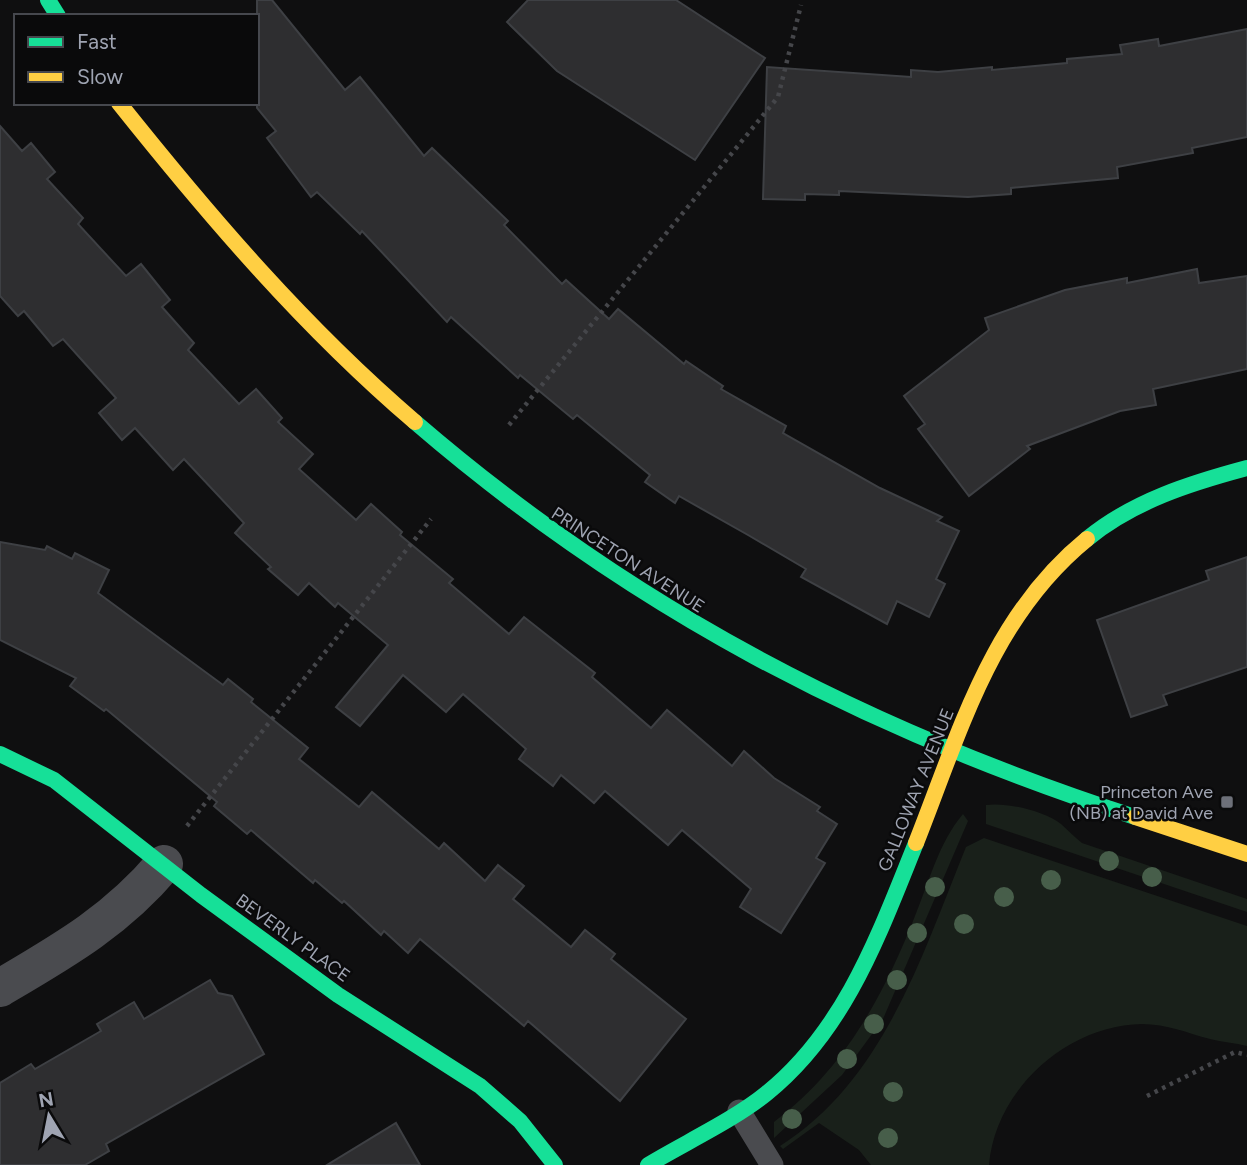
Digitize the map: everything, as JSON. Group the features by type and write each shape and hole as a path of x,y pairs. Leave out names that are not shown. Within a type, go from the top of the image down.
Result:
{"street":[{"name":"PRINCETON AVENUE","path":"121,105 227,237 314,331 430,439 527,517 595,564 740,653 853,709 952,752 1247,854"},
{"name":"GALLOWAY AVENUE","path":"649,1165 765,1095 791,1072 835,1020 856,986 1001,637 1028,597 1079,543 1143,501 1177,486 1247,468"},
{"name":"BEVERLY PLACE","path":"0,754 54,780 338,995 480,1086 520,1121 555,1165"},
{"path":"0,988 111,918 134,899 164,864"}],"lane":[{"path":"738,1111 772,1165"}],"path":[{"path":"509,425 778,97 801,5"},
{"path":"187,825 431,519"},
{"path":"1147,1096 1235,1052 1247,1055"}],"shaded area":[{"path":"986,805 1014,806 1045,815 1061,824 1082,843 1247,899 1247,912 986,824"},
{"path":"963,814 968,821 883,1019 842,1075 774,1138 774,1122 821,1079 859,1030 875,1003 903,946 947,837"},
{"path":"984,838 1247,926 1247,1046 1151,1024 1114,1027 1087,1036 1062,1049 1020,1088 1005,1111 994,1137 989,1165 871,1165 859,1150 819,1123 783,1149 780,1146 816,1119 847,1087 873,1051 915,972 966,847"}],"building":[{"path":"257,0 272,0 345,90 360,77 424,156 432,148 508,221 504,225 562,284 566,280 609,319 618,309 684,364 686,361 723,386 721,389 786,426 783,433 880,488 942,517 937,521 959,531 936,579 945,584 929,617 897,601 887,624 801,577 806,569 748,535 679,496 675,503 645,482 650,475 577,415 573,419 520,375 518,378 451,317 447,322 362,231 360,234 317,192 311,197 267,138 276,131 257,108"},
{"path":"528,0 676,0 765,58 695,160 557,71 507,22"},
{"path":"1247,29 1247,137 1192,148 1193,153 1117,167 1118,178 1011,188 1011,194 968,197 839,191 839,195 805,194 805,200 763,199 767,67 911,77 911,70 938,72 992,67 992,70 1067,63 1067,59 1122,54 1120,45 1158,39 1159,46"},
{"path":"0,126 22,151 31,143 55,172 47,179 83,218 78,224 126,276 141,264 170,300 162,307 194,343 188,350 239,404 256,389 282,418 278,422 313,454 299,469 356,520 371,504 402,532 400,535 453,579 449,583 509,634 524,617 595,673 592,677 651,728 667,710 732,766 744,751 774,778 820,807 817,811 837,824 816,858 825,863 781,933 740,907 751,889 682,830 668,845 605,791 594,803 561,775 553,786 519,759 526,749 463,694 446,712 403,675 360,726 336,707 388,645 338,603 335,607 309,583 298,595 268,569 271,567 235,533 244,523 184,459 173,470 135,428 122,440 99,413 116,398 63,339 53,346 24,311 18,316 0,296"},
{"path":"1197,269 1199,283 1247,276 1247,369 1153,389 1156,405 1120,411 1027,446 1030,449 969,496 918,429 925,424 904,396 989,330 985,318 1065,290 1127,278 1127,283"},
{"path":"0,542 45,550 47,546 72,559 75,553 109,570 98,593 223,685 228,679 253,699 251,702 308,748 299,759 359,807 372,792 439,849 444,843 485,881 498,865 524,886 513,899 571,947 585,930 615,954 611,959 686,1019 620,1101 528,1021 524,1026 420,939 408,953 384,931 381,935 344,901 342,903 315,880 313,883 251,830 247,834 214,806 217,802 106,709 104,711 70,686 76,678 0,640"},
{"path":"1247,557 1247,667 1163,695 1167,705 1131,717 1097,620 1209,580 1206,571"},
{"path":"210,980 218,993 232,996 264,1054 106,1144 109,1151 85,1165 0,1165 0,1083 31,1064 35,1069 101,1031 97,1024 134,1002 144,1019"},
{"path":"396,1123 420,1165 327,1165"}],"traffic: fast":[{"path":"48,0 57,14"},
{"path":"415,422 497,489 581,550 667,606 755,657 845,703 939,744 1035,782 1135,817"},
{"path":"1087,539 1124,514 1163,495 1247,468"},
{"path":"0,754 54,780 201,895 338,995 480,1086 520,1121 555,1165"},
{"path":"648,1165 754,1103 795,1068 839,1010 857,978 916,843"}],"traffic: slow":[{"path":"121,105 260,270 335,348 415,422"},
{"path":"916,843 964,719 1002,640 1026,604 1054,570 1087,539"},
{"path":"1135,817 1247,854"}],"place":[{"name":"Princeton Ave (NB) at David Ave","path":"1227,802"}]}
